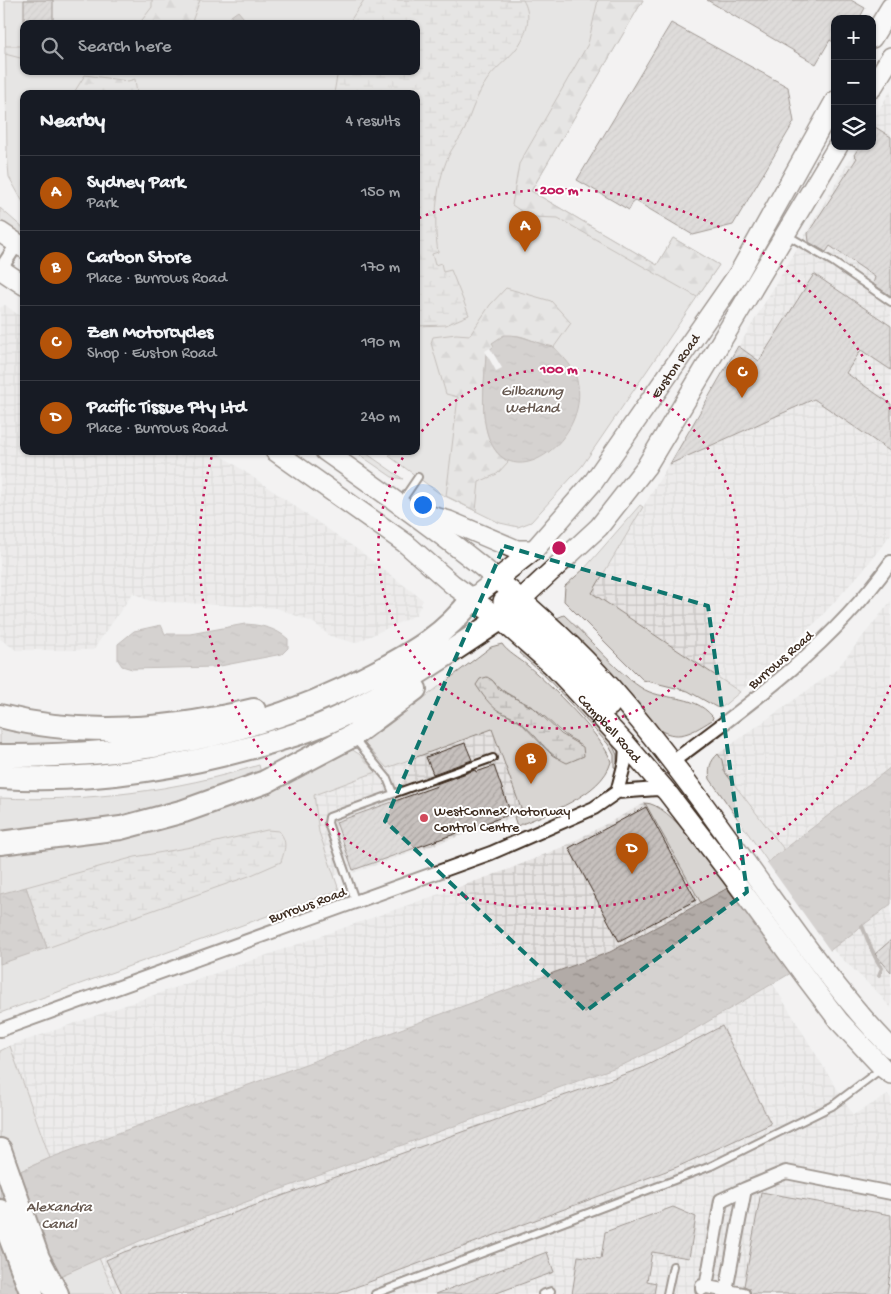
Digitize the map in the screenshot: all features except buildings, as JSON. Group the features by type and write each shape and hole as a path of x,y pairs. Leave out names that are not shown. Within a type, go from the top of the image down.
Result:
{"highway":[{"path":"0,716 48,725 132,728 181,723 271,705 340,683 414,643 473,598"},
{"path":"0,756 53,757 129,751 197,740 264,721 341,692 420,649 452,624 473,598"},
{"path":"0,844 121,828 184,811 265,782 345,727 412,692 457,649 512,609"},
{"path":"0,777 54,778 164,768 211,759 292,736 345,727"},
{"path":"0,1150 38,1258 57,1294"},
{"path":"0,1212 32,1294"}],"main road":[{"path":"876,31 891,7"},
{"path":"876,81 891,57"},
{"name":"Euston Road","path":"473,598 534,550 594,481 739,273 833,105"},
{"name":"Euston Road","path":"512,609 600,527 646,467 836,150"},
{"path":"0,232 20,246"},
{"path":"0,269 20,282"},
{"name":"Campbell Road","path":"281,455 389,531 473,598 512,609 577,651 611,687 672,762 822,968 858,1013 891,1048"},
{"name":"Campbell Road","path":"331,455 405,507 497,578 512,609 552,666 626,744 667,792 839,1021 888,1067"},
{"path":"405,507 449,521 517,550 534,550"},
{"path":"512,609 604,699 646,750 658,768 667,792"}],"street":[{"path":"0,269 20,246"},
{"name":"Burrows Road","path":"672,762 737,716 828,638 875,585 891,562"},
{"path":"626,744 625,762 617,792 657,789 667,792"},
{"name":"Burrows Road","path":"0,1030 356,903 528,839 594,808 617,792"},
{"path":"743,1294 703,1290 721,1200 786,1172 891,1194"},
{"path":"726,1291 745,1189"}],"lane":[{"path":"784,234 833,262 891,302"},
{"path":"405,507 418,477"},
{"path":"345,727 387,778 393,794"},
{"path":"356,903 328,820 331,815 493,758"},
{"path":"375,1294 711,1166 832,1106 888,1067"},
{"path":"667,1294 673,1266"},
{"path":"542,1294 550,1291 550,1294"}],"highlighted area":[{"path":"504,546 708,606 747,892 586,1011 385,821"}],"shaded area":[{"path":"891,90 891,534 865,568 817,621 740,692 592,593 856,150 876,150 876,114"},
{"path":"5,305 20,316 20,455 221,455 361,552 423,600 416,615 355,643 330,636 314,623 277,608 150,601 133,593 93,650 16,650 0,639 0,308"},
{"path":"891,601 891,767 782,853 783,848 724,771 722,760 718,754 836,670"},
{"path":"492,729 523,814 353,873 351,869 334,876 319,832 314,794"},
{"path":"645,803 701,903 610,952 50,1158 10,1046 507,870 565,846"},
{"path":"891,904 891,1008 832,949"},
{"path":"773,984 853,1115 888,1095 891,1098 891,1294 115,1294 99,1258 142,1240 627,1063 685,1035"}],"green space":[{"path":"5,0 643,0 531,191 657,265 673,238 719,265 582,466 531,522 518,527 500,523 439,493 389,456 420,455 420,90 20,90 20,197 9,177"},
{"path":"152,0 200,0 192,20 142,20 152,7"},
{"path":"364,0 523,0 526,5 527,25 522,40 515,51 491,75 483,86 465,129 451,151 442,174 436,214 438,252 432,254 435,265 441,263 443,272 451,270 469,315 446,325 420,326 420,90 335,90 337,75 420,75 420,20 351,20"},
{"path":"598,0 643,0 531,191 657,265 673,238 719,265 697,297 558,218 530,217 512,205 519,164 588,44"},
{"path":"5,46 20,46 20,58 5,54"},
{"path":"85,75 128,81 135,79 136,90 76,90"},
{"path":"0,208 20,226 20,234 0,221"},
{"path":"506,288 551,301 571,323 554,347 524,337 510,336 493,343 495,346 486,353 484,414 486,426 495,450 508,462 497,474 479,482 476,511 446,496 458,397 446,394 431,343 433,337 456,334 470,335 490,305"},
{"path":"360,455 369,455 403,479 392,477"},
{"path":"640,505 643,507 592,593 740,692 721,708 688,691 643,680 564,601 565,586 585,568"},
{"path":"564,615 611,663 640,687 658,695 687,700 696,704 713,717 712,720 695,730 681,735 667,733 650,724 561,626 557,618"},
{"path":"502,644 549,685 588,726 607,752 611,762 606,774 585,794 572,802 517,826 514,817 523,814 492,729 387,768 365,744 364,740 387,726 491,647","holes":["492,680 506,693 534,708 577,742 557,758 552,755 520,722 499,711 488,699"]},
{"path":"523,648 609,737 617,755 617,768 614,767 614,755 608,744 545,676 519,653"},
{"path":"487,677 500,690 535,709 561,734 583,747 584,756 567,763 559,759 520,722 496,709 486,700 476,685 480,679"},
{"path":"0,723 113,736 113,741 0,745"},
{"path":"351,749 359,754 376,772 314,795 319,832 339,890 0,1013 0,852 34,848"},
{"path":"718,754 722,760 724,771 783,848 782,853 768,862 710,779 710,765"},
{"path":"259,765 262,777 153,815 0,837 0,798 65,798 131,793 196,782"},
{"path":"645,803 667,813 702,852 728,888 701,903"},
{"path":"267,830 279,831 284,839 281,862 249,876 47,948 26,887 135,857 208,844"},
{"path":"10,1046 50,1158 0,1180 0,1051"},
{"path":"99,1258 115,1294 19,1294"}],"water":[{"path":"238,11 246,20 232,20 231,16"},
{"name":"Gilbanung Wetland","path":"504,335 518,336 554,347 573,370 579,396 575,417 565,436 550,451 534,460 517,463 502,457 490,441 485,421 486,353 494,346 492,343"},
{"path":"245,624 262,626 278,632 288,639 288,648 282,654 215,667 132,669 122,666 118,660 118,644 134,631 161,625 165,634 190,634"},
{"name":"Alexandra Canal","path":"891,767 891,904 832,949 685,1035 627,1063 142,1240 19,1294 0,1294 0,1180 50,1158 610,952 728,888 768,862"},
{"path":"26,887 47,948 0,964 0,894"}],"pier":[{"path":"490,348 502,368 496,371 485,351"},
{"path":"766,861 831,952 791,976 727,886"}],"waterway":[{"path":"862,926 873,953 882,968 879,975"}],"place":[{"name":"Sydney Park","path":"525,252"},
{"name":"Zen Motorcycles","path":"742,398"},
{"name":"Carbon Store","path":"531,784"},
{"name":"WestConnex Motorway Control Centre","path":"424,818"},
{"name":"Pacific Tissue Pty Ltd","path":"632,874"}]}
